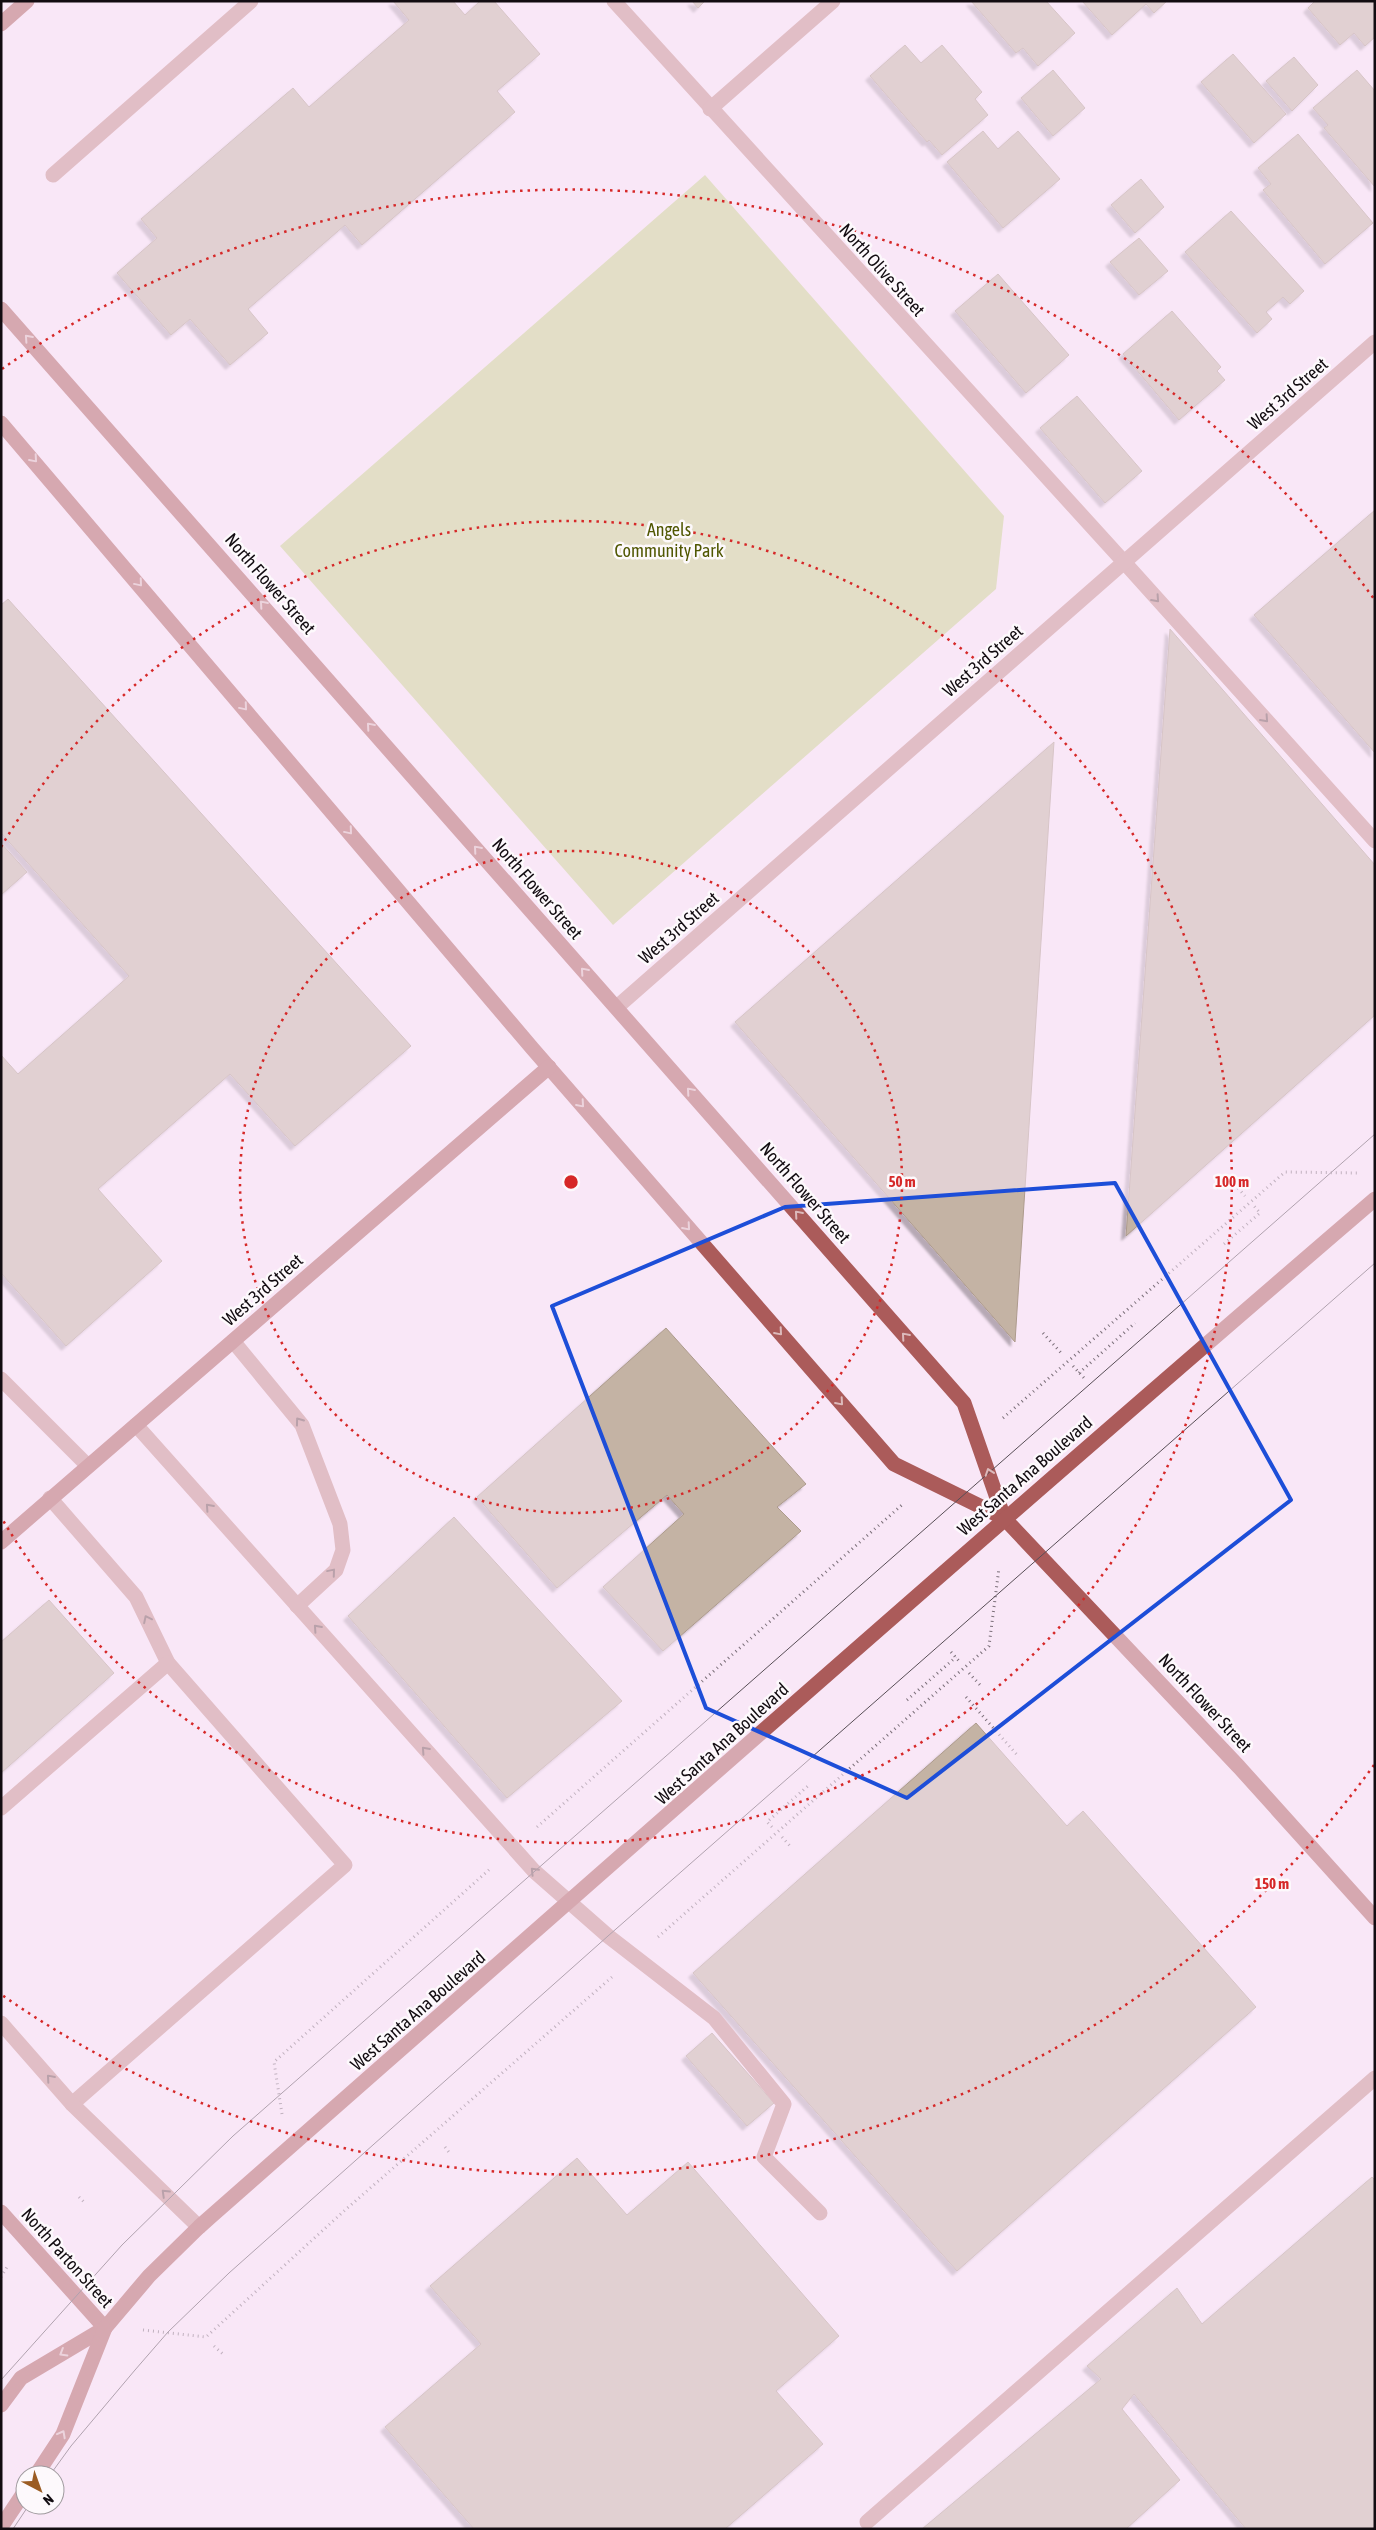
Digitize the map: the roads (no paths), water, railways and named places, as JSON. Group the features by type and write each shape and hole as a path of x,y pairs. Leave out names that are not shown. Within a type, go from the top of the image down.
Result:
{"main road":[{"path":"1,24 27,1"},
{"name":"North Flower Street","path":"1,309 964,1403 1004,1518"},
{"name":"North Flower Street","path":"1,423 549,1067 894,1464 1004,1518 1239,1767 1375,1918"},
{"name":"West 3rd Street","path":"1,1542 549,1067"},
{"name":"West Santa Ana Boulevard","path":"1,2405 21,2378 105,2328 150,2276 199,2227 569,1904 1004,1518 1375,1199"},
{"name":"North Parton Street","path":"1,2212 105,2328"},
{"name":"West Santa Ana Boulevard","path":"43,2465 63,2434 105,2328"},
{"path":"1,2528 15,2506"}],"street":[{"path":"53,175 251,1"},
{"name":"North Olive Street","path":"614,1 1375,841"},
{"path":"710,109 833,1"},
{"name":"West 3rd Street","path":"617,1007 1375,342"},
{"path":"233,1341 302,1424 340,1524 343,1550 336,1570 297,1606"},
{"path":"1,1379 88,1466"},
{"path":"136,1425 534,1871 569,1904 635,1958 714,2018 784,2104 764,2158 820,2213"},
{"path":"50,1498 136,1597 168,1663 345,1865 72,2104"},
{"path":"1,1808 168,1663"},
{"path":"1,2022 72,2104 199,2227"},
{"path":"867,2522 1375,2078"}],"tram line":[{"path":"1,2380 122,2245 233,2136 1375,1134"},
{"path":"57,2465 71,2446 168,2332 229,2273 608,1936 1375,1263"},
{"path":"13,2529 22,2515"}],"park label":[{"name":"Angels Community Park","path":"669,540"}]}
